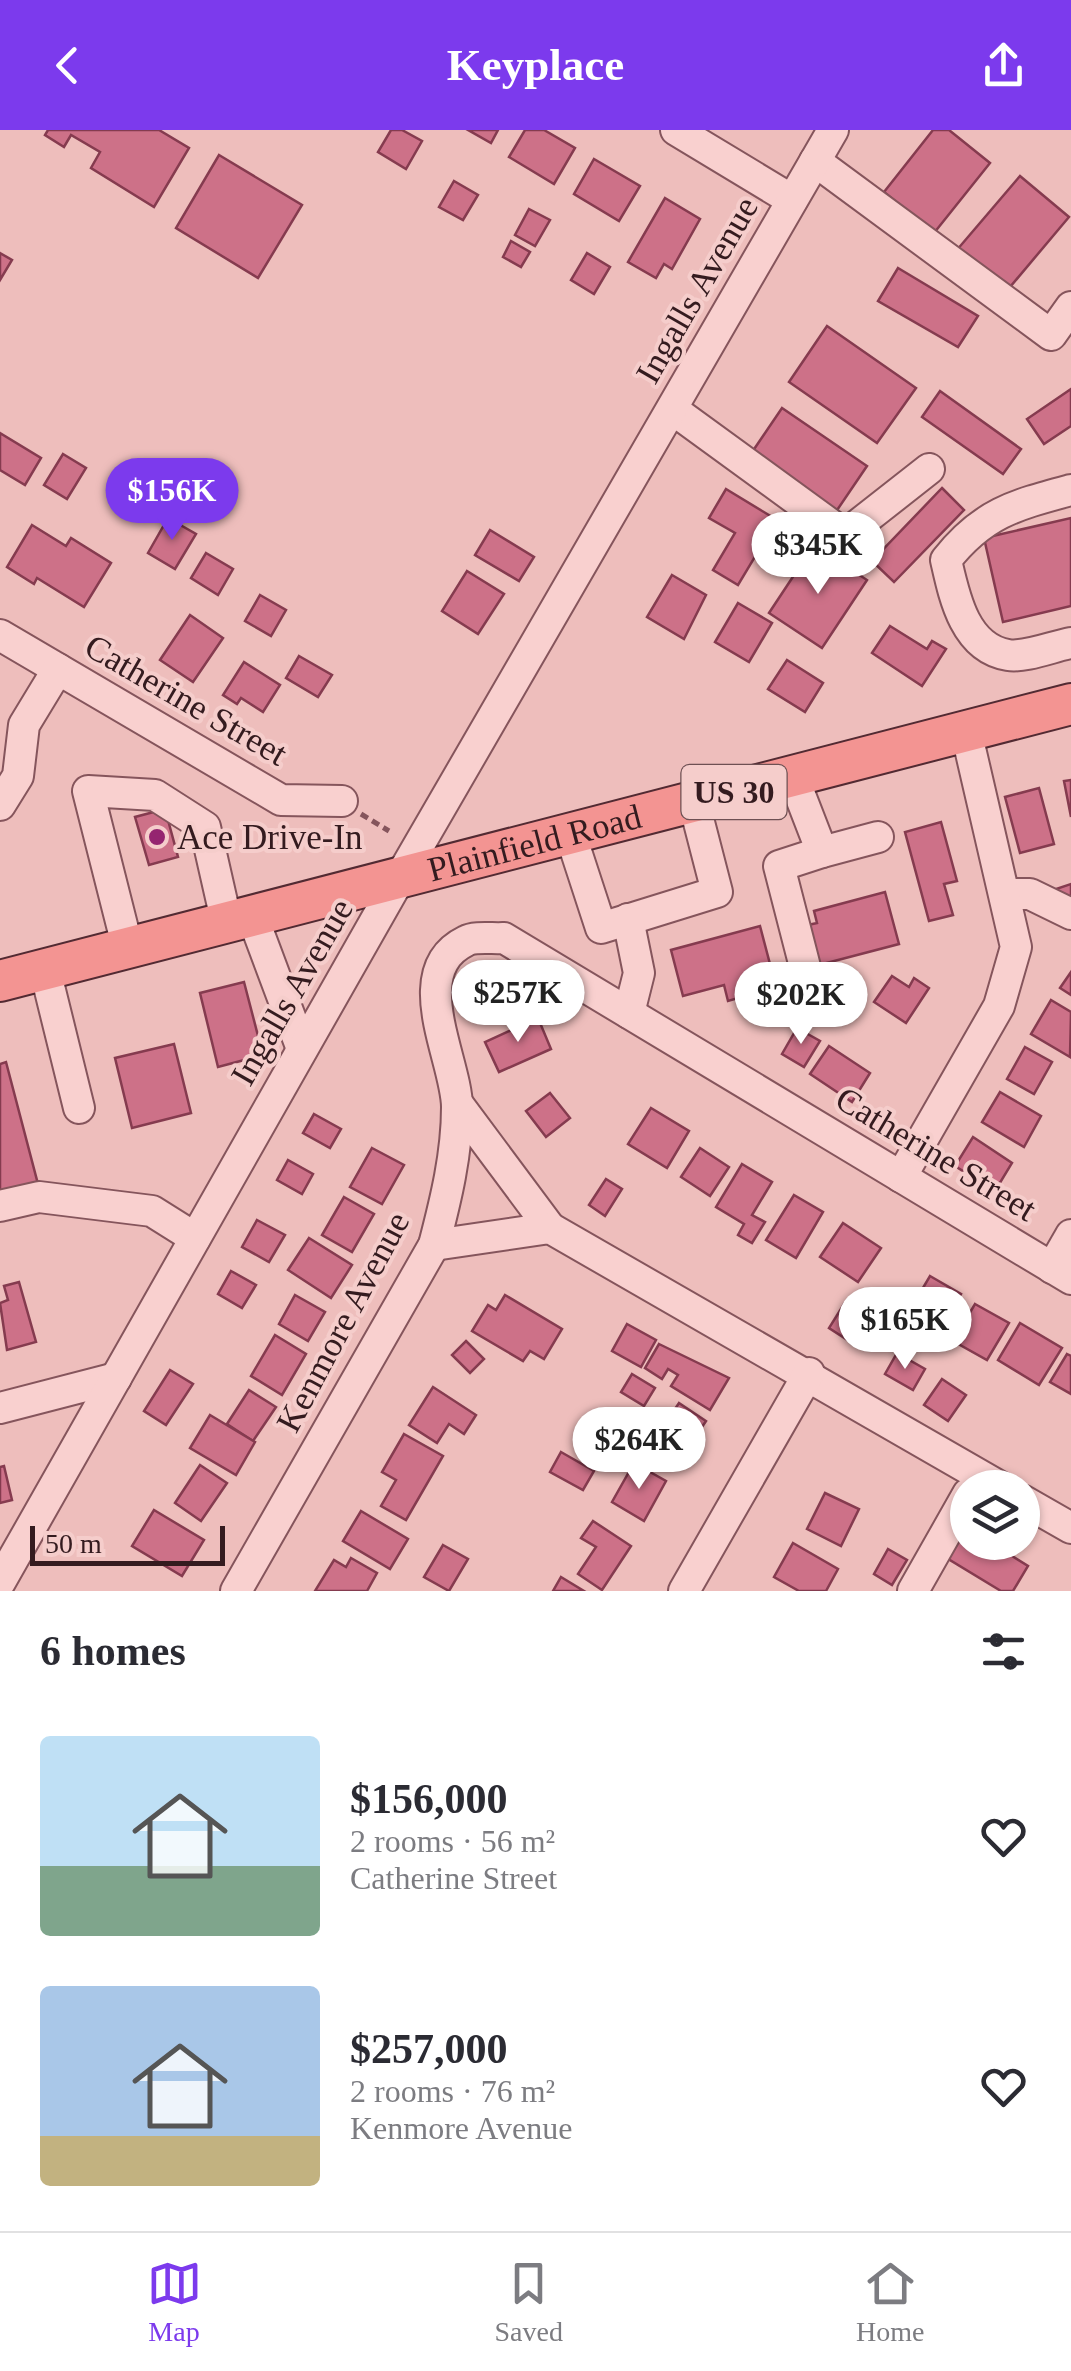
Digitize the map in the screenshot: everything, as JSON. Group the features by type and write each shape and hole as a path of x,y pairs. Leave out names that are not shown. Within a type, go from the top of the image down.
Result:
{"main road":[{"name":"Plainfield Road","path":"0,981 1071,704"}],"street":[{"path":"676,130 792,200"},
{"name":"Ingalls Avenue","path":"10,1584 116,1378 195,1238 833,130"},
{"path":"815,161 1051,335 1071,307"},
{"path":"672,408 845,535 929,469"},
{"path":"1071,490 1006,508 966,535 946,560 957,612 983,643 1009,656 1071,643"},
{"name":"Catherine Street","path":"0,635 281,800 342,802"},
{"path":"0,805 18,776 12,719 58,669"},
{"path":"902,1177 999,1006 1016,947 966,731"},
{"path":"793,776 822,852"},
{"path":"128,949 88,791 155,795 205,828 240,921 302,1050"},
{"path":"571,836 601,928 717,892 694,803"},
{"path":"804,967 779,866 878,837"},
{"path":"1006,894 1030,894 1071,914"},
{"path":"628,920 639,973 629,1013"},
{"name":"Catherine Street","path":"504,938 1061,1274"},
{"name":"Kenmore Avenue","path":"236,1591 434,1245 451,1182 457,1103 436,994 443,962 466,940 504,938"},
{"path":"45,970 79,1108"},
{"path":"457,1103 550,1228 809,1373 956,1470"},
{"path":"0,1206 39,1197 139,1208 152,1211 195,1238"},
{"path":"434,1245 550,1228"},
{"path":"1061,1274 1071,1235"},
{"path":"684,1591 809,1373"},
{"path":"0,1408 116,1378"},
{"path":"1040,1510 1071,1528"},
{"path":"913,1591 950,1533"}],"building":[{"path":"48,130 159,130 189,148 154,207 91,168 100,152 71,135 64,147 45,135"},
{"path":"391,130 402,130 422,141 406,169 378,152"},
{"path":"468,130 498,130 491,143"},
{"path":"525,130 544,130 575,148 554,184 509,157"},
{"path":"933,130 949,130 990,163 934,233 884,192"},
{"path":"219,155 302,205 258,278 176,228"},
{"path":"594,159 640,186 619,221 574,194"},
{"path":"1020,176 1069,217 1005,293 956,251"},
{"path":"454,181 478,195 463,220 439,207"},
{"path":"665,198 700,219 672,269 664,264 656,278 628,262"},
{"path":"529,209 550,220 535,246 515,235"},
{"path":"511,241 530,252 521,267 503,257"},
{"path":"0,253 12,260 0,280"},
{"path":"587,253 610,267 594,294 571,280"},
{"path":"898,268 978,316 958,347 878,301"},
{"path":"827,326 916,388 877,443 789,382"},
{"path":"1071,389 1071,426 1044,444 1027,419"},
{"path":"940,391 1021,449 1003,474 922,417"},
{"path":"782,408 867,466 829,522 744,464"},
{"path":"0,433 41,458 25,485 0,470"},
{"path":"63,454 86,468 67,499 44,485"},
{"path":"942,488 964,510 894,582 872,561"},
{"path":"726,489 777,520 738,585 713,570 735,533 709,518"},
{"path":"168,518 196,534 175,569 148,553"},
{"path":"1071,518 1071,606 1003,622 984,538"},
{"path":"32,525 66,546 71,538 111,563 84,607 37,578 34,584 7,567"},
{"path":"490,530 534,557 519,581 475,555"},
{"path":"814,545 867,580 822,648 769,613"},
{"path":"206,553 233,569 218,595 191,578"},
{"path":"467,571 504,594 478,634 442,611"},
{"path":"672,575 706,595 684,639 647,617"},
{"path":"260,595 286,610 271,636 245,621"},
{"path":"738,603 772,623 749,662 715,642"},
{"path":"190,615 223,638 193,682 160,660"},
{"path":"890,626 927,649 932,641 946,649 922,686 872,653"},
{"path":"299,656 332,675 318,697 286,678"},
{"path":"787,660 823,683 805,712 768,689"},
{"path":"244,662 280,685 263,712 241,698 237,704 223,695"},
{"path":"1071,780 1071,817 1064,781"},
{"path":"1039,788 1054,844 1020,853 1005,797"},
{"name":"Ace Drive-In","path":"165,809 178,857 149,865 135,817"},
{"path":"941,822 957,881 944,884 953,915 929,921 905,832"},
{"path":"1071,884 1071,908 1063,911 1056,889"},
{"path":"885,892 899,944 819,965 808,925 817,923 814,911"},
{"path":"760,926 776,987 728,1001 724,985 683,996 671,950"},
{"path":"1071,972 1071,995 1060,988"},
{"path":"892,976 909,987 914,978 929,988 906,1023 874,1002"},
{"path":"244,982 263,1055 218,1067 200,993"},
{"path":"1051,1000 1071,1012 1070,1057 1031,1034"},
{"path":"538,1018 551,1049 499,1072 485,1042"},
{"path":"797,1028 820,1041 804,1067 782,1054"},
{"path":"174,1044 191,1113 132,1128 115,1058"},
{"path":"829,1046 870,1073 852,1102 810,1074"},
{"path":"1025,1047 1052,1062 1034,1094 1007,1079"},
{"path":"6,1062 39,1188 0,1199 0,1064"},
{"path":"1000,1092 1041,1116 1024,1147 982,1122"},
{"path":"550,1093 570,1118 546,1137 526,1111"},
{"path":"651,1108 689,1131 667,1168 628,1144"},
{"path":"314,1114 341,1129 330,1148 303,1133"},
{"path":"973,1137 1012,1163 995,1191 955,1166"},
{"path":"372,1148 404,1165 382,1204 350,1187"},
{"path":"700,1148 729,1167 710,1196 681,1177"},
{"path":"288,1160 313,1174 302,1194 277,1180"},
{"path":"742,1164 772,1182 752,1215 765,1222 752,1243 738,1235 744,1224 716,1207"},
{"path":"606,1179 622,1189 605,1216 589,1205"},
{"path":"794,1195 823,1212 796,1258 766,1240"},
{"path":"344,1197 374,1214 352,1252 322,1235"},
{"path":"257,1220 285,1235 269,1262 242,1247"},
{"path":"843,1223 881,1248 858,1282 820,1257"},
{"path":"309,1238 352,1265 331,1298 288,1270"},
{"path":"231,1271 256,1285 242,1308 218,1294"},
{"path":"930,1276 961,1294 931,1343 901,1325"},
{"path":"19,1282 36,1342 7,1350 0,1303 8,1300 4,1286"},
{"path":"295,1295 325,1312 308,1341 279,1324"},
{"path":"505,1295 562,1329 544,1359 530,1351 523,1361 472,1331 488,1305 496,1310"},
{"path":"844,1304 862,1315 846,1339 829,1328"},
{"path":"975,1304 1009,1323 987,1360 953,1341"},
{"path":"1020,1323 1062,1348 1039,1385 998,1360"},
{"path":"627,1324 656,1340 641,1367 612,1351"},
{"path":"275,1335 306,1354 282,1395 251,1376"},
{"path":"466,1341 484,1359 470,1373 452,1355"},
{"path":"659,1344 729,1378 710,1410 671,1386 678,1375 668,1369 662,1379 645,1368"},
{"path":"897,1353 925,1369 913,1390 885,1374"},
{"path":"1067,1354 1071,1356 1071,1394 1050,1382"},
{"path":"170,1370 193,1384 166,1425 144,1411"},
{"path":"632,1374 655,1388 644,1406 621,1392"},
{"path":"942,1379 966,1395 948,1421 924,1405"},
{"path":"433,1387 476,1415 464,1434 449,1424 437,1443 409,1425"},
{"path":"249,1390 276,1407 253,1441 227,1424"},
{"path":"679,1403 706,1421 679,1461 652,1443"},
{"path":"210,1415 255,1442 236,1475 190,1448"},
{"path":"404,1434 443,1456 406,1520 381,1506 396,1480 382,1472"},
{"path":"561,1452 594,1471 583,1490 550,1472"},
{"path":"634,1463 666,1481 644,1521 612,1502"},
{"path":"200,1465 227,1483 201,1521 175,1503"},
{"path":"4,1466 12,1500 0,1503 0,1467"},
{"path":"825,1493 859,1509 841,1546 807,1529"},
{"path":"154,1510 204,1540 182,1576 132,1546"},
{"path":"361,1511 408,1539 390,1569 343,1541"},
{"path":"593,1521 631,1546 602,1590 578,1574 596,1547 581,1538"},
{"path":"793,1543 838,1569 826,1591 799,1591 774,1577"},
{"path":"443,1545 468,1559 449,1591 424,1577"},
{"path":"888,1549 907,1560 892,1585 874,1574"},
{"path":"950,1549 950,1560 1018,1560 1028,1566 1013,1591 1001,1591 945,1557"},
{"path":"351,1558 377,1573 367,1591 315,1591 334,1560 346,1567"},
{"path":"561,1577 584,1591 553,1591"}],"place":[{"name":"Ace Drive-In","path":"157,837"}]}
